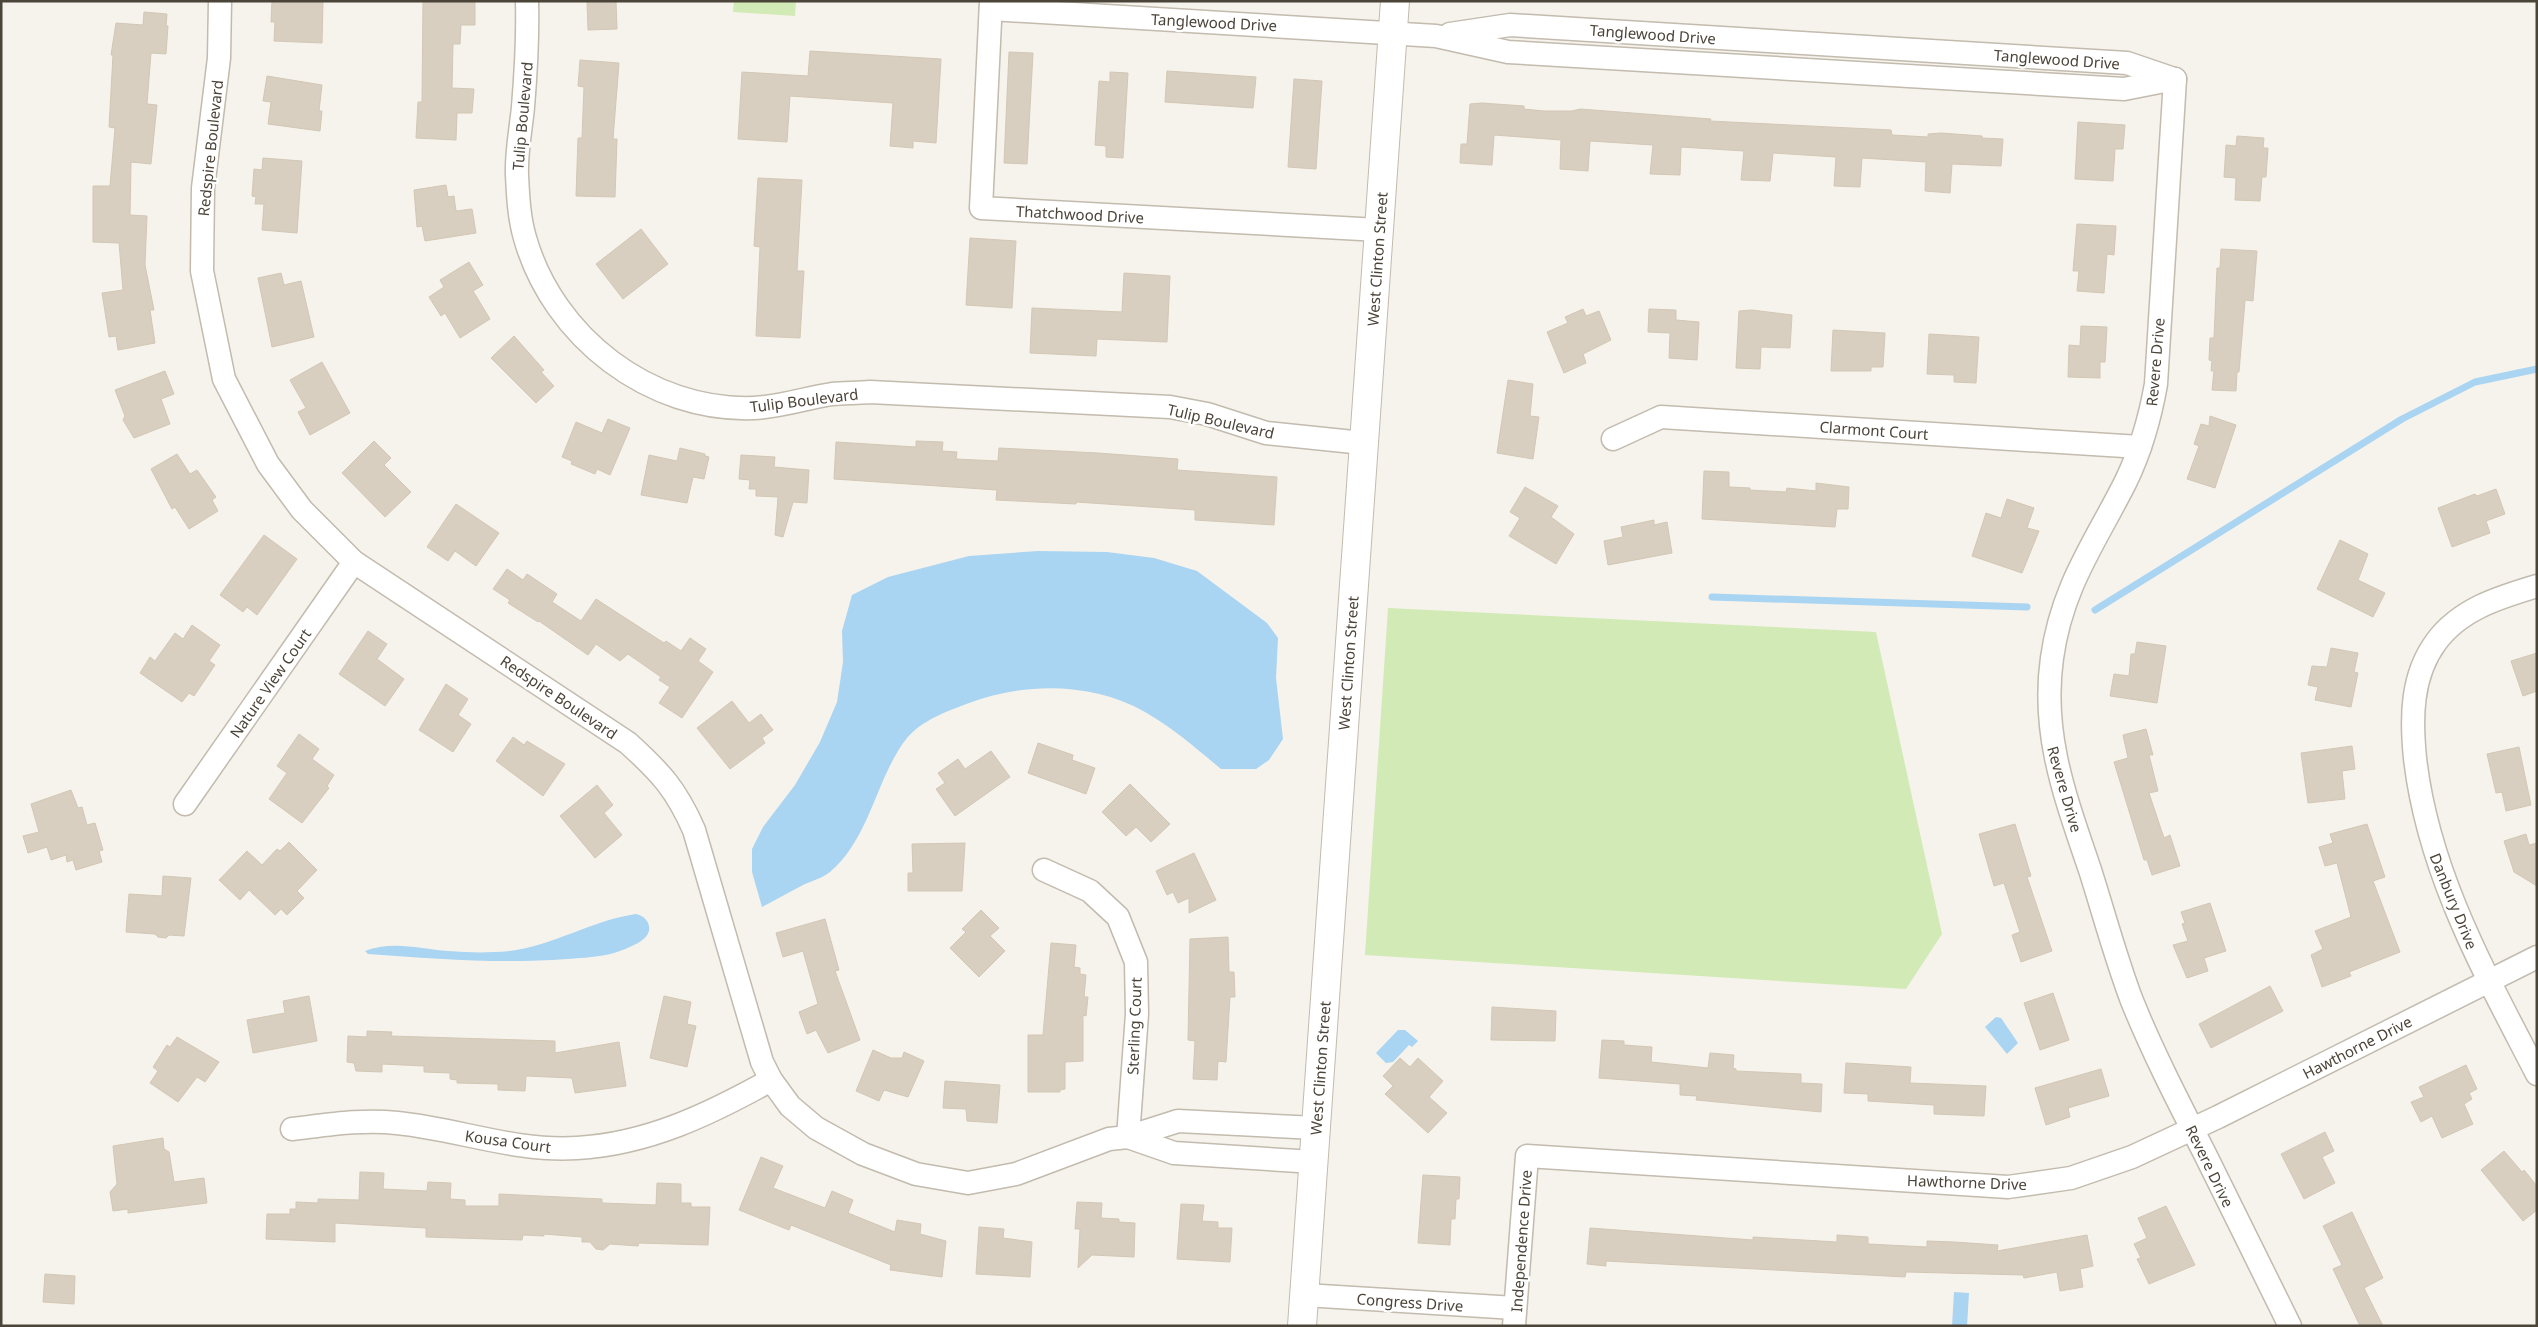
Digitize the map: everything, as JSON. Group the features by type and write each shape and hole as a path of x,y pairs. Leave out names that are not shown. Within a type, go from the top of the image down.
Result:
{"street":[{"name":"Redspire Boulevard","path":"220,1 219,58 203,188 202,271 224,379 268,464 302,510 354,562 628,743 662,773 680,798 694,830 762,1062 771,1080 790,1106 816,1128 863,1154 916,1174 941,1180 968,1183 1008,1176 1109,1139 1128,1137 1178,1121 1316,1128"},
{"name":"Tulip Boulevard","path":"526,1 528,41 516,172 519,207 525,238 546,288 564,316 601,354 626,372 658,390 716,405 754,408 831,394 870,392 1170,408 1207,414 1266,433 1363,443"},
{"name":"West Clinton Street","path":"1302,1326 1395,1"},
{"name":"Tanglewood Drive","path":"991,5 1436,36 1510,25 2126,63 2175,79"},
{"name":"Thatchwood Drive","path":"991,5 981,208 1379,230"},
{"name":"Revere Drive","path":"2175,79 2156,384 2150,418 2126,480 2086,552 2071,584 2060,618 2052,657 2048,695 2050,736 2067,801 2132,1000 2192,1130 2290,1326"},
{"name":"Clarmont Court","path":"1612,439 1661,417 2140,447"},
{"name":"Nature View Court","path":"185,804 354,562"},
{"name":"Danbury Drive","path":"2537,586 2477,607 2454,623 2436,642 2420,671 2413,701 2413,737 2418,786 2430,838 2448,892 2489,981 2537,1074"},
{"name":"Sterling Court","path":"1044,870 1090,890 1118,917 1136,962 1137,1014 1128,1137"},
{"name":"Hawthorne Drive","path":"1528,1156 2008,1187 2071,1178 2132,1157 2192,1130 2537,957"},
{"name":"Kousa Court","path":"292,1129 354,1122 397,1123 435,1128 496,1143 576,1148 635,1139 677,1127 722,1108 771,1080"},
{"name":"Redspire Boulevard","path":"1128,1137 1174,1153 1314,1162"},
{"name":"Independence Drive","path":"1515,1317 1528,1156"},
{"name":"Congress Drive","path":"1305,1295 1515,1317"}],"green space":[{"path":"734,1 796,1 795,16 733,12"},
{"path":"1388,608 1876,632 1942,934 1906,989 1365,955"}],"water":[{"path":"1038,551 1107,552 1154,558 1197,571 1267,623 1278,638 1276,678 1283,739 1269,760 1256,769 1221,769 1155,718 1125,702 1103,695 1081,690 1058,688 1012,691 990,696 944,713 928,721 913,732 896,754 864,825 844,858 827,874 762,907 752,872 752,849 763,827 795,785 820,742 837,702 843,662 842,631 852,595 888,577 969,556"},
{"path":"636,914 643,917 648,923 649,931 646,937 625,949 593,957 493,961 368,954 365,951 386,946 407,946 465,952 512,951 548,942 600,923"},
{"path":"1996,1017 2001,1018 2018,1043 2007,1054 1985,1027"},
{"path":"1398,1030 1405,1030 1418,1041 1412,1047 1409,1045 1393,1062 1386,1063 1376,1053"},
{"path":"1954,1292 1969,1293 1967,1326 1952,1326"}],"building":[{"path":"272,1 323,1 322,43 274,41 275,22 271,22"},
{"path":"423,1 475,2 475,25 461,25 460,44 453,44 452,88 474,89 472,113 457,113 456,140 416,138 418,102 422,102"},
{"path":"587,1 616,1 617,29 588,30"},
{"path":"144,12 167,14 166,26 168,26 166,54 151,53 147,104 157,105 151,164 131,162 130,215 147,216 145,265 154,310 150,310 155,343 118,350 116,336 109,337 102,293 123,290 119,243 93,242 93,186 110,186 115,128 109,127 113,55 111,55 116,23 143,25"},
{"path":"810,51 941,59 936,143 913,141 913,148 890,146 893,103 790,96 787,142 738,139 742,72 808,76"},
{"path":"1009,52 1033,53 1027,164 1004,163"},
{"path":"580,60 619,63 613,139 617,139 615,197 576,196 578,138 582,138 584,87 578,86"},
{"path":"1167,71 1256,77 1253,108 1165,102"},
{"path":"1110,72 1128,73 1123,158 1106,157 1106,146 1095,145 1099,81 1110,82"},
{"path":"267,76 322,85 319,111 322,111 320,131 268,124 271,102 263,101"},
{"path":"1294,79 1322,81 1316,169 1288,167"},
{"path":"1470,104 1524,106 1524,109 1544,111 1572,111 1580,109 1711,119 1710,121 1891,130 1892,135 1928,137 1928,134 1941,133 1982,136 1982,138 2003,139 2001,166 1952,164 1950,193 1925,191 1926,162 1862,158 1860,187 1834,186 1836,157 1773,153 1770,181 1741,180 1744,151 1681,147 1680,175 1650,174 1653,145 1590,141 1588,171 1560,169 1561,140 1494,135 1492,165 1460,163 1461,144 1467,144"},
{"path":"2078,122 2125,125 2123,149 2115,149 2113,181 2075,179"},
{"path":"2237,136 2264,138 2263,148 2268,148 2266,177 2262,177 2260,201 2235,200 2236,178 2224,177 2226,145 2236,146"},
{"path":"263,158 302,161 297,233 262,230 264,204 255,204 256,197 252,196 254,169 262,170"},
{"path":"758,178 802,180 797,271 804,271 800,338 756,336 760,247 754,246"},
{"path":"446,185 448,197 454,196 456,211 472,209 476,233 425,241 422,226 417,227 414,190"},
{"path":"2077,224 2116,226 2114,255 2107,254 2104,293 2077,291 2079,271 2073,271"},
{"path":"641,229 668,264 623,299 596,264"},
{"path":"970,238 1016,241 1012,308 966,305"},
{"path":"2221,249 2257,251 2253,301 2245,300 2236,391 2212,390 2214,371 2211,371 2212,361 2209,360 2210,338 2214,338 2217,268 2220,268"},
{"path":"469,262 483,285 473,291 490,319 460,338 445,313 441,316 429,297 444,287 440,280"},
{"path":"281,273 284,285 301,281 314,337 272,347 258,278"},
{"path":"1124,273 1170,276 1167,342 1097,339 1096,356 1030,353 1032,308 1122,312"},
{"path":"1583,309 1586,316 1599,311 1611,340 1583,354 1586,363 1564,373 1547,332 1568,323 1565,317"},
{"path":"1649,309 1676,310 1676,320 1699,322 1697,360 1669,358 1670,333 1648,332"},
{"path":"1752,310 1792,315 1790,348 1761,347 1760,369 1736,368 1739,311"},
{"path":"2081,326 2107,327 2105,362 2100,362 2100,378 2068,377 2069,345 2080,346"},
{"path":"1833,330 1885,333 1883,367 1871,367 1871,371 1831,371"},
{"path":"1929,334 1979,337 1976,383 1954,382 1954,375 1927,374"},
{"path":"514,336 544,370 541,372 554,386 536,403 491,358"},
{"path":"322,362 350,413 310,435 298,412 306,408 290,380"},
{"path":"165,371 174,394 161,399 170,424 134,438 123,420 125,416 115,390"},
{"path":"1508,380 1533,384 1530,416 1539,417 1533,459 1497,453"},
{"path":"2210,416 2236,425 2215,488 2187,479 2199,446 2194,444 2201,424 2209,426"},
{"path":"608,419 630,428 610,475 597,469 595,474 571,464 572,461 562,457 576,422 602,433"},
{"path":"374,441 391,458 384,465 411,492 385,517 342,473"},
{"path":"916,441 943,442 942,451 957,452 956,459 998,461 999,448 1098,453 1178,459 1177,470 1277,477 1274,525 1195,520 1195,510 1076,502 1076,504 996,500 997,490 834,479 836,442 916,447"},
{"path":"680,448 705,454 705,456 709,457 704,479 693,477 687,503 641,495 649,455 677,461"},
{"path":"177,454 190,474 197,470 216,497 212,500 218,511 189,529 175,507 172,509 151,469"},
{"path":"741,455 775,457 774,467 809,470 807,503 793,502 783,537 775,535 778,497 756,496 756,489 749,489 750,480 739,479"},
{"path":"1704,471 1729,472 1729,487 1750,488 1750,490 1786,492 1787,488 1816,491 1816,483 1849,487 1848,509 1837,509 1835,527 1702,519"},
{"path":"1525,487 1558,506 1551,517 1574,534 1556,564 1509,536 1520,518 1510,512"},
{"path":"2496,489 2505,514 2486,521 2490,533 2452,547 2438,508 2475,494 2477,496"},
{"path":"2007,499 2034,508 2027,528 2039,531 2022,573 1972,556 1986,513 2001,518"},
{"path":"456,504 499,533 476,566 455,551 448,561 427,547"},
{"path":"1654,520 1654,525 1667,522 1672,553 1608,565 1604,541 1623,537 1621,527"},
{"path":"264,535 297,559 257,615 247,607 243,612 220,595"},
{"path":"2340,540 2368,554 2358,580 2385,593 2373,617 2317,589"},
{"path":"507,569 523,580 527,574 557,594 552,602 581,621 596,599 664,643 666,641 681,651 690,638 706,649 698,661 713,672 682,718 659,703 670,687 659,680 661,677 628,654 620,661 596,644 588,655 539,621 508,603 510,600 493,589"},
{"path":"192,625 220,645 209,661 215,665 194,696 189,693 182,702 140,673 150,657 155,661 175,633 183,639"},
{"path":"368,631 387,644 377,659 404,679 385,706 339,674"},
{"path":"2137,642 2166,646 2157,703 2110,696 2114,674 2129,676 2131,654 2135,654"},
{"path":"2331,648 2358,653 2354,672 2358,673 2351,707 2315,700 2318,687 2308,685 2312,666 2327,667"},
{"path":"2537,653 2537,691 2523,696 2511,661"},
{"path":"446,684 468,699 458,715 471,724 453,752 419,730"},
{"path":"732,701 749,723 761,714 773,730 762,738 765,743 730,769 697,728"},
{"path":"2146,729 2153,755 2149,755 2158,791 2149,793 2164,838 2170,835 2180,866 2152,875 2147,860 2144,860 2114,762 2128,758 2123,735"},
{"path":"299,734 319,749 312,759 334,775 327,786 329,788 302,823 269,799 287,773 277,766"},
{"path":"513,737 524,745 527,741 565,764 543,796 496,761"},
{"path":"1038,743 1073,755 1072,760 1095,768 1086,794 1028,773"},
{"path":"2352,746 2355,769 2342,771 2345,799 2308,803 2301,753"},
{"path":"2519,747 2531,805 2506,811 2502,792 2496,793 2487,754"},
{"path":"991,751 1010,777 955,816 936,789 945,783 938,773 958,759 965,769"},
{"path":"1130,784 1170,824 1151,842 1136,827 1126,836 1102,812"},
{"path":"597,785 613,805 604,813 622,835 595,858 560,816"},
{"path":"71,790 78,808 82,807 87,825 95,823 103,850 99,851 102,862 76,870 73,860 67,862 66,855 51,860 47,847 28,853 23,836 39,832 31,804"},
{"path":"2015,824 2031,876 2027,877 2052,951 2021,962 2012,935 2020,932 2004,883 1994,886 1979,834"},
{"path":"2367,824 2385,877 2373,881 2400,952 2349,972 2351,976 2322,987 2311,955 2323,949 2315,931 2351,917 2337,863 2325,866 2319,847 2333,843 2330,834"},
{"path":"2526,834 2529,845 2537,843 2537,886 2514,872 2504,841"},
{"path":"289,842 317,870 297,891 304,898 287,915 281,909 275,915 249,890 240,900 219,880 247,851 262,865 277,849 280,851"},
{"path":"965,843 962,891 908,891 908,873 913,873 912,844"},
{"path":"1194,853 1216,900 1189,913 1189,898 1178,903 1173,892 1167,895 1156,871"},
{"path":"163,876 191,878 184,936 169,935 166,938 158,937 155,934 126,932 129,894 162,896"},
{"path":"2210,903 2226,951 2204,958 2208,971 2187,978 2173,945 2188,941 2182,924 2185,923 2181,912"},
{"path":"981,910 999,928 990,936 1005,951 979,977 950,948 966,932 962,929"},
{"path":"825,919 839,970 835,971 860,1040 828,1053 816,1030 807,1034 799,1012 818,1004 803,951 783,957 776,933"},
{"path":"1228,937 1229,972 1234,972 1235,997 1230,997 1226,1062 1218,1061 1217,1080 1193,1079 1195,1041 1188,1040 1190,939"},
{"path":"1051,943 1076,945 1074,967 1080,968 1080,974 1086,975 1084,997 1088,997 1086,1016 1083,1015 1083,1061 1065,1062 1065,1089 1060,1090 1060,1092 1028,1092 1028,1035 1043,1035"},
{"path":"2270,986 2283,1011 2211,1048 2199,1024"},
{"path":"2053,993 2069,1040 2040,1050 2024,1003"},
{"path":"309,996 317,1041 253,1053 247,1020 285,1013 283,1001"},
{"path":"664,996 691,1002 687,1024 696,1026 687,1067 650,1058"},
{"path":"1492,1007 1556,1011 1555,1041 1491,1040"},
{"path":"367,1031 392,1032 391,1036 555,1041 555,1053 619,1042 626,1086 575,1093 572,1078 526,1076 525,1091 498,1090 498,1084 457,1083 457,1080 450,1079 450,1073 424,1072 424,1066 382,1064 382,1072 356,1071 354,1063 347,1062 348,1036 367,1037"},
{"path":"177,1037 219,1062 205,1082 197,1077 178,1102 150,1083 158,1071 153,1067 167,1045 170,1047"},
{"path":"1602,1040 1624,1041 1624,1045 1652,1047 1651,1062 1708,1068 1710,1053 1734,1055 1733,1068 1736,1071 1801,1074 1801,1083 1822,1084 1821,1112 1696,1100 1697,1096 1680,1095 1680,1084 1599,1078"},
{"path":"873,1050 891,1058 902,1058 904,1052 924,1061 908,1097 884,1090 879,1101 856,1091"},
{"path":"1400,1058 1410,1067 1418,1058 1443,1081 1429,1097 1447,1113 1428,1133 1385,1094 1393,1086 1383,1076"},
{"path":"1846,1063 1911,1067 1910,1083 1986,1086 1984,1116 1934,1114 1934,1105 1868,1101 1868,1094 1844,1093"},
{"path":"2466,1065 2477,1089 2469,1093 2472,1099 2464,1104 2473,1124 2442,1138 2432,1116 2421,1122 2411,1102 2424,1097 2419,1087"},
{"path":"2101,1069 2109,1096 2068,1108 2070,1117 2046,1125 2035,1088"},
{"path":"945,1081 1000,1085 997,1123 967,1121 966,1109 943,1108"},
{"path":"2325,1132 2334,1151 2322,1157 2335,1183 2304,1199 2281,1154"},
{"path":"163,1138 164,1149 169,1152 174,1182 204,1178 207,1203 128,1213 128,1209 113,1211 110,1192 117,1184 113,1146"},
{"path":"2504,1151 2522,1172 2524,1170 2537,1186 2537,1210 2523,1221 2481,1170"},
{"path":"761,1157 783,1166 773,1188 825,1208 832,1191 853,1200 848,1213 895,1232 897,1220 921,1224 920,1234 946,1241 942,1277 890,1270 891,1265 791,1225 789,1230 739,1210"},
{"path":"360,1172 384,1173 383,1189 427,1191 428,1182 451,1183 450,1199 465,1200 465,1206 499,1206 499,1194 602,1199 602,1203 656,1205 657,1183 681,1184 681,1203 691,1203 691,1207 710,1207 708,1245 639,1243 638,1246 610,1244 603,1250 596,1249 590,1242 582,1242 582,1237 544,1234 544,1236 523,1235 522,1240 426,1237 426,1228 335,1223 335,1242 266,1239 267,1214 290,1214 290,1209 296,1209 296,1202 318,1203 318,1199 359,1200"},
{"path":"1423,1175 1460,1177 1459,1199 1456,1199 1455,1219 1451,1219 1450,1245 1418,1243"},
{"path":"1077,1202 1102,1203 1101,1218 1119,1219 1119,1222 1135,1223 1134,1257 1092,1255 1078,1268 1080,1229 1075,1229"},
{"path":"1181,1204 1204,1205 1202,1221 1218,1222 1218,1228 1232,1228 1230,1262 1177,1259"},
{"path":"2166,1206 2195,1265 2149,1284 2137,1259 2141,1258 2134,1244 2147,1238 2138,1218"},
{"path":"2352,1212 2383,1278 2364,1288 2383,1326 2360,1326 2333,1269 2342,1265 2323,1226"},
{"path":"979,1227 1004,1229 1003,1238 1032,1242 1030,1277 976,1274"},
{"path":"1590,1228 1753,1240 1753,1237 1837,1242 1837,1235 1868,1237 1868,1244 1927,1247 1927,1241 1998,1245 1997,1251 2087,1235 2093,1266 2080,1269 2083,1287 2060,1291 2057,1272 2024,1278 2023,1275 1906,1272 1905,1277 1606,1261 1606,1266 1587,1264"},
{"path":"45,1274 75,1276 74,1304 43,1302"}],"waterway":[{"path":"2095,610 2402,419 2475,382 2537,369"},
{"path":"1712,597 2027,607"}]}
